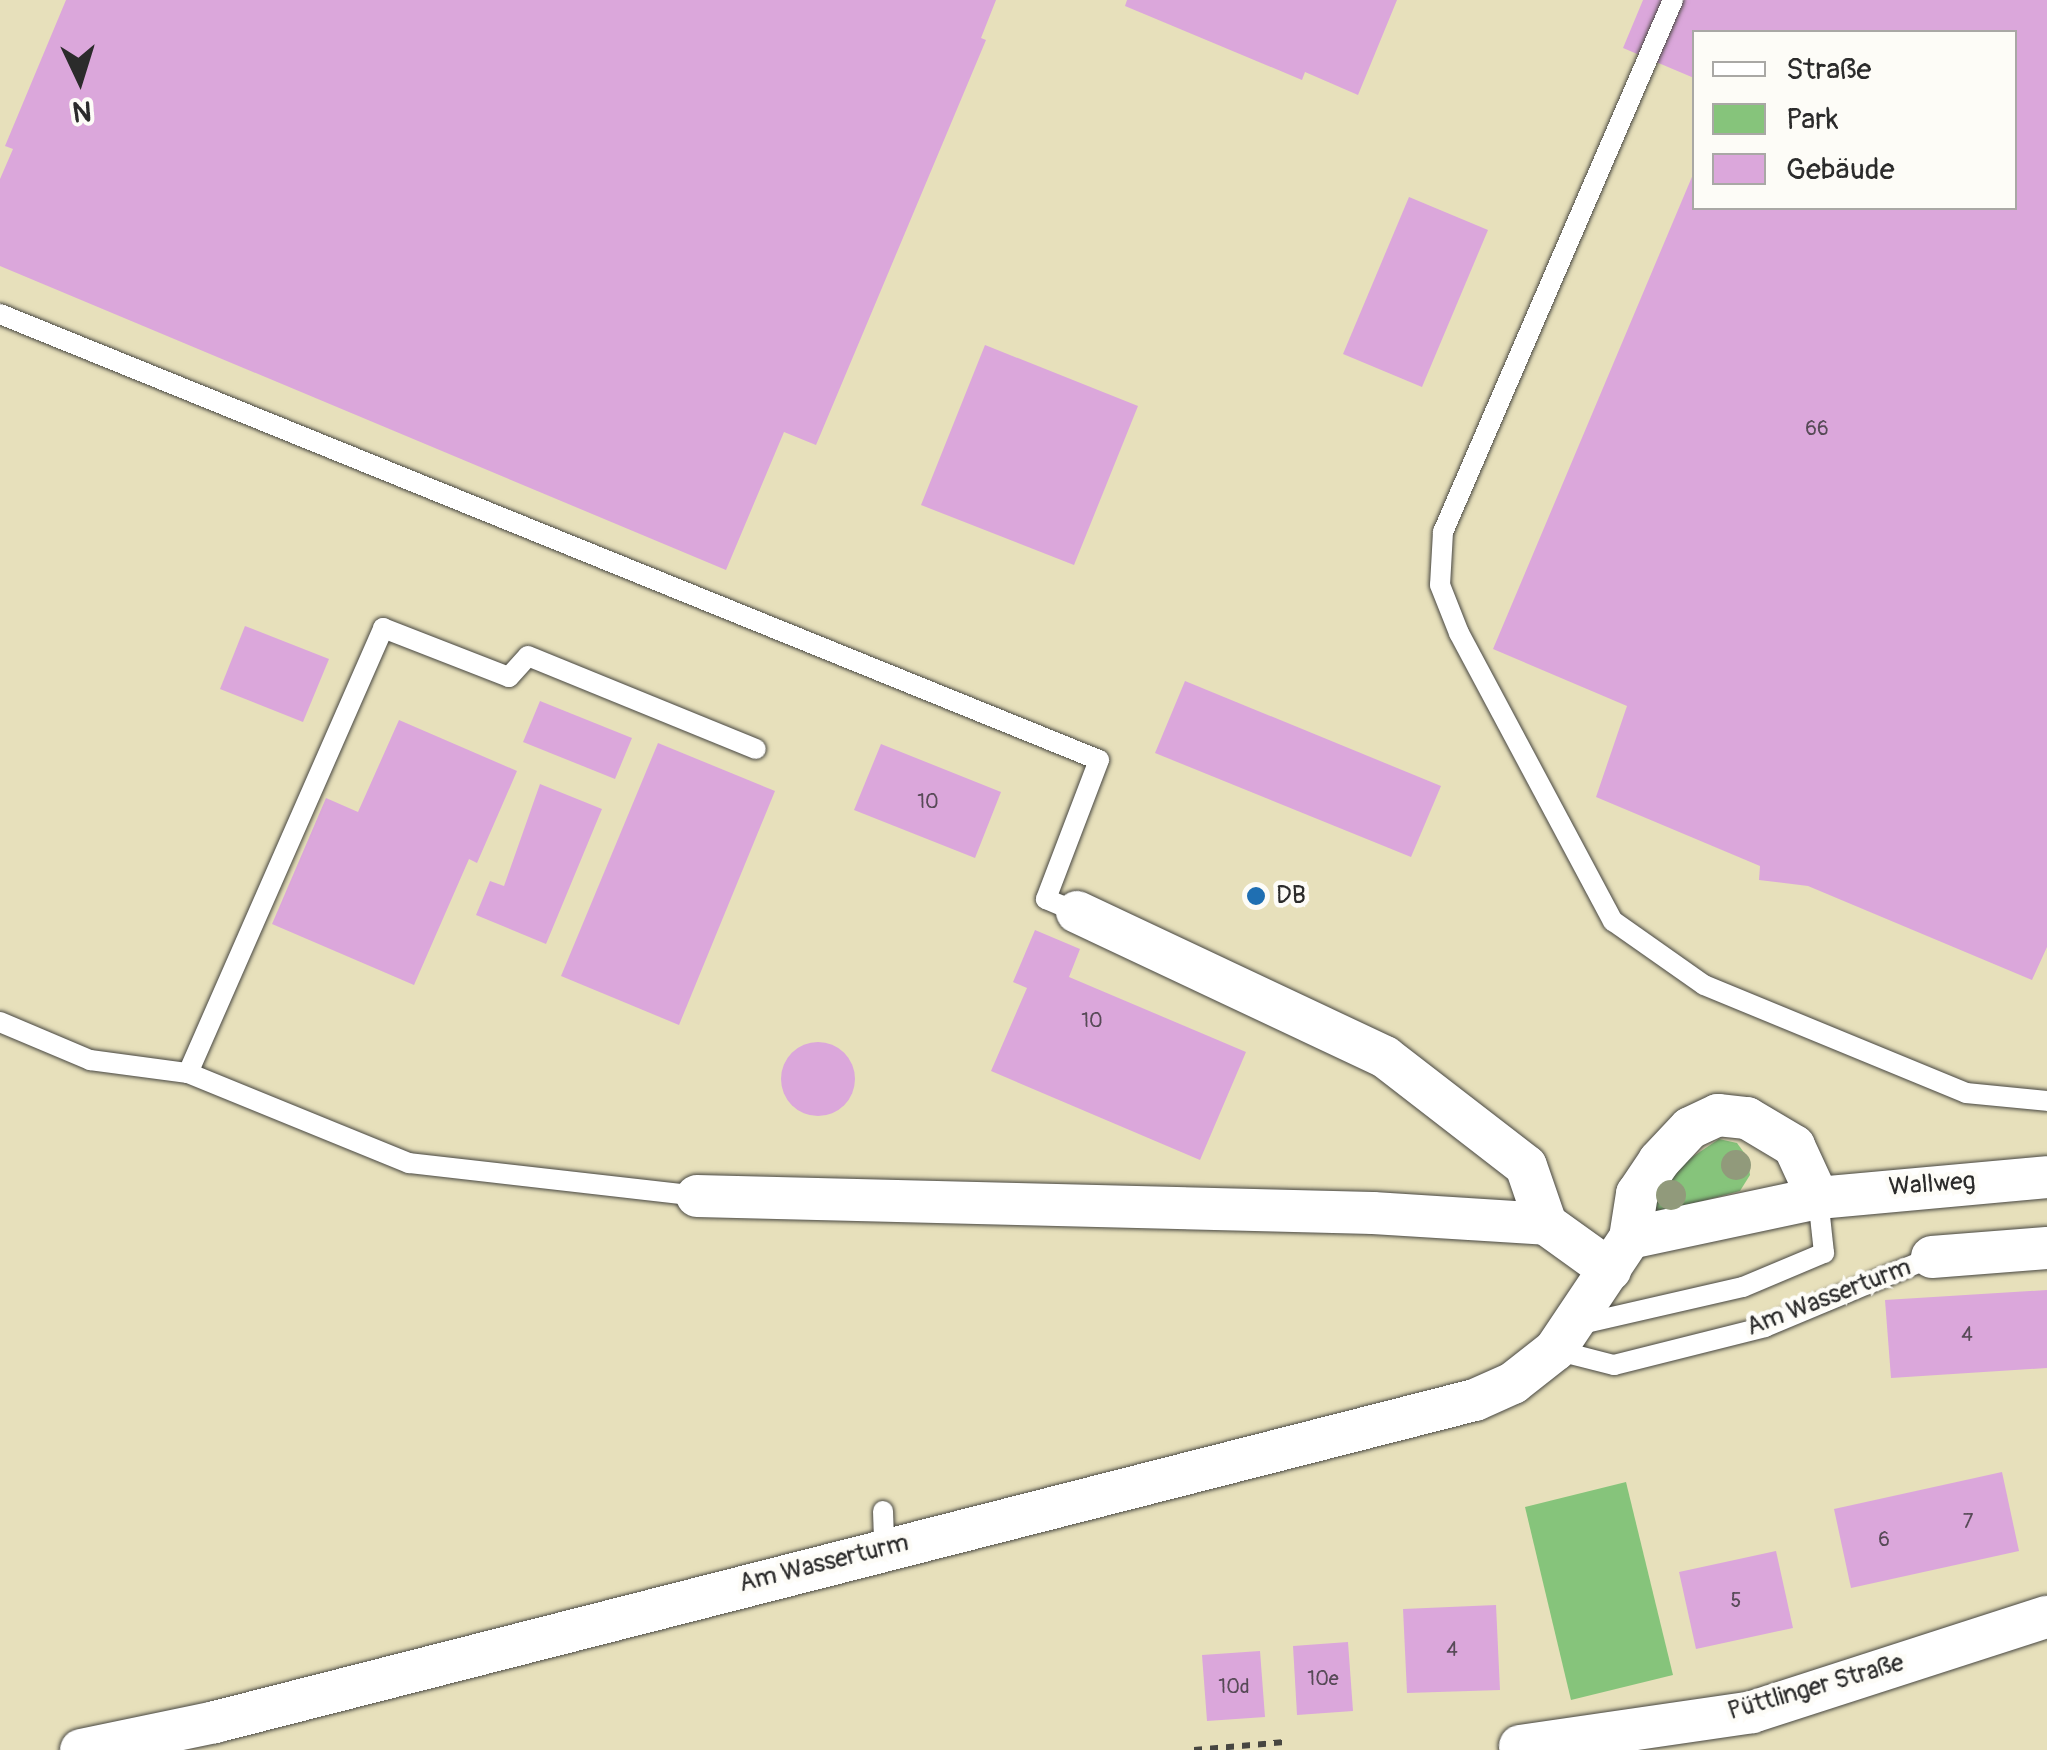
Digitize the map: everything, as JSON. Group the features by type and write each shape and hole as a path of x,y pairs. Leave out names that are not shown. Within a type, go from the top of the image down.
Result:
{"street":[{"path":"1077,912 1385,1057 1526,1166 1546,1224"},
{"name":"Am Wasserturm","path":"81,1750 216,1722 884,1530 1475,1400 1514,1383 1565,1338 1620,1254 1637,1194 1659,1161 1690,1128 1718,1115 1746,1118 1794,1146 1818,1198"},
{"name":"Wallweg","path":"1818,1198 2047,1177"},
{"path":"698,1196 1373,1213 1546,1224 1620,1254 1818,1198"},
{"name":"Am Wasserturm","path":"1932,1258 2047,1248"},
{"name":"Püttlinger Straße","path":"1520,1746 1752,1712 2047,1617"}],"lane":[{"path":"1673,0 1443,532 1440,585 1458,634 1613,921 1704,985 1966,1093 2047,1102"},
{"path":"0,314 1098,760 1046,899 1077,912"},
{"path":"188,1072 383,628 508,677 528,656 756,749"},
{"path":"0,1022 90,1060 188,1072 409,1163 698,1196"},
{"path":"1565,1338 1743,1287 1824,1254 1818,1198"},
{"name":"Am Wasserturm","path":"1565,1338 1614,1365 1765,1328 1932,1258"}],"path":[{"path":"1194,1750 1285,1742"}],"green space":[{"path":"1719,1139 1737,1143 1748,1158 1750,1175 1740,1191 1649,1215 1673,1170"},
{"path":"1626,1482 1673,1675 1571,1700 1525,1507"}],"building":[{"path":"66,0 996,0 981,38 986,40 816,445 784,432 726,570 0,266 0,179 13,149 5,146"},
{"path":"1127,0 1397,0 1358,95 1305,72 1302,80 1125,6"},
{"path":"1643,0 2047,0 2047,947 2032,980 1808,886 1759,880 1760,866 1596,797 1627,706 1493,649 1692,177 1692,210 2017,210 2017,30 1692,30 1692,77 1623,48"},
{"path":"1409,197 1488,230 1422,387 1343,354"},
{"path":"985,345 1138,406 1074,565 921,505"},
{"path":"245,626 329,659 303,722 220,689"},
{"path":"1185,681 1441,786 1411,857 1155,753"},
{"path":"540,701 632,738 615,779 523,742"},
{"path":"399,720 517,771 477,863 469,859 414,985 272,924 326,798 358,812"},
{"path":"658,743 775,791 679,1025 561,976"},
{"path":"881,744 1001,792 975,858 854,810"},
{"path":"540,784 602,809 546,944 476,915 490,881 504,886"},
{"path":"1035,930 1080,949 1069,977 1246,1052 1200,1160 991,1071 1027,988 1013,982"},
{"path":"818,1042 844,1053 855,1079 844,1105 818,1116 792,1105 781,1079 792,1053"},
{"path":"2047,1290 2047,1368 1891,1378 1885,1300"},
{"path":"2002,1472 2019,1551 1851,1588 1834,1509"},
{"path":"1776,1551 1793,1628 1696,1649 1679,1572"},
{"path":"1496,1605 1500,1690 1407,1693 1403,1609"},
{"path":"1348,1642 1353,1711 1297,1715 1293,1646"},
{"path":"1260,1651 1265,1717 1207,1721 1202,1655"}],"place":[{"name":"DB","path":"1256,896"}]}
